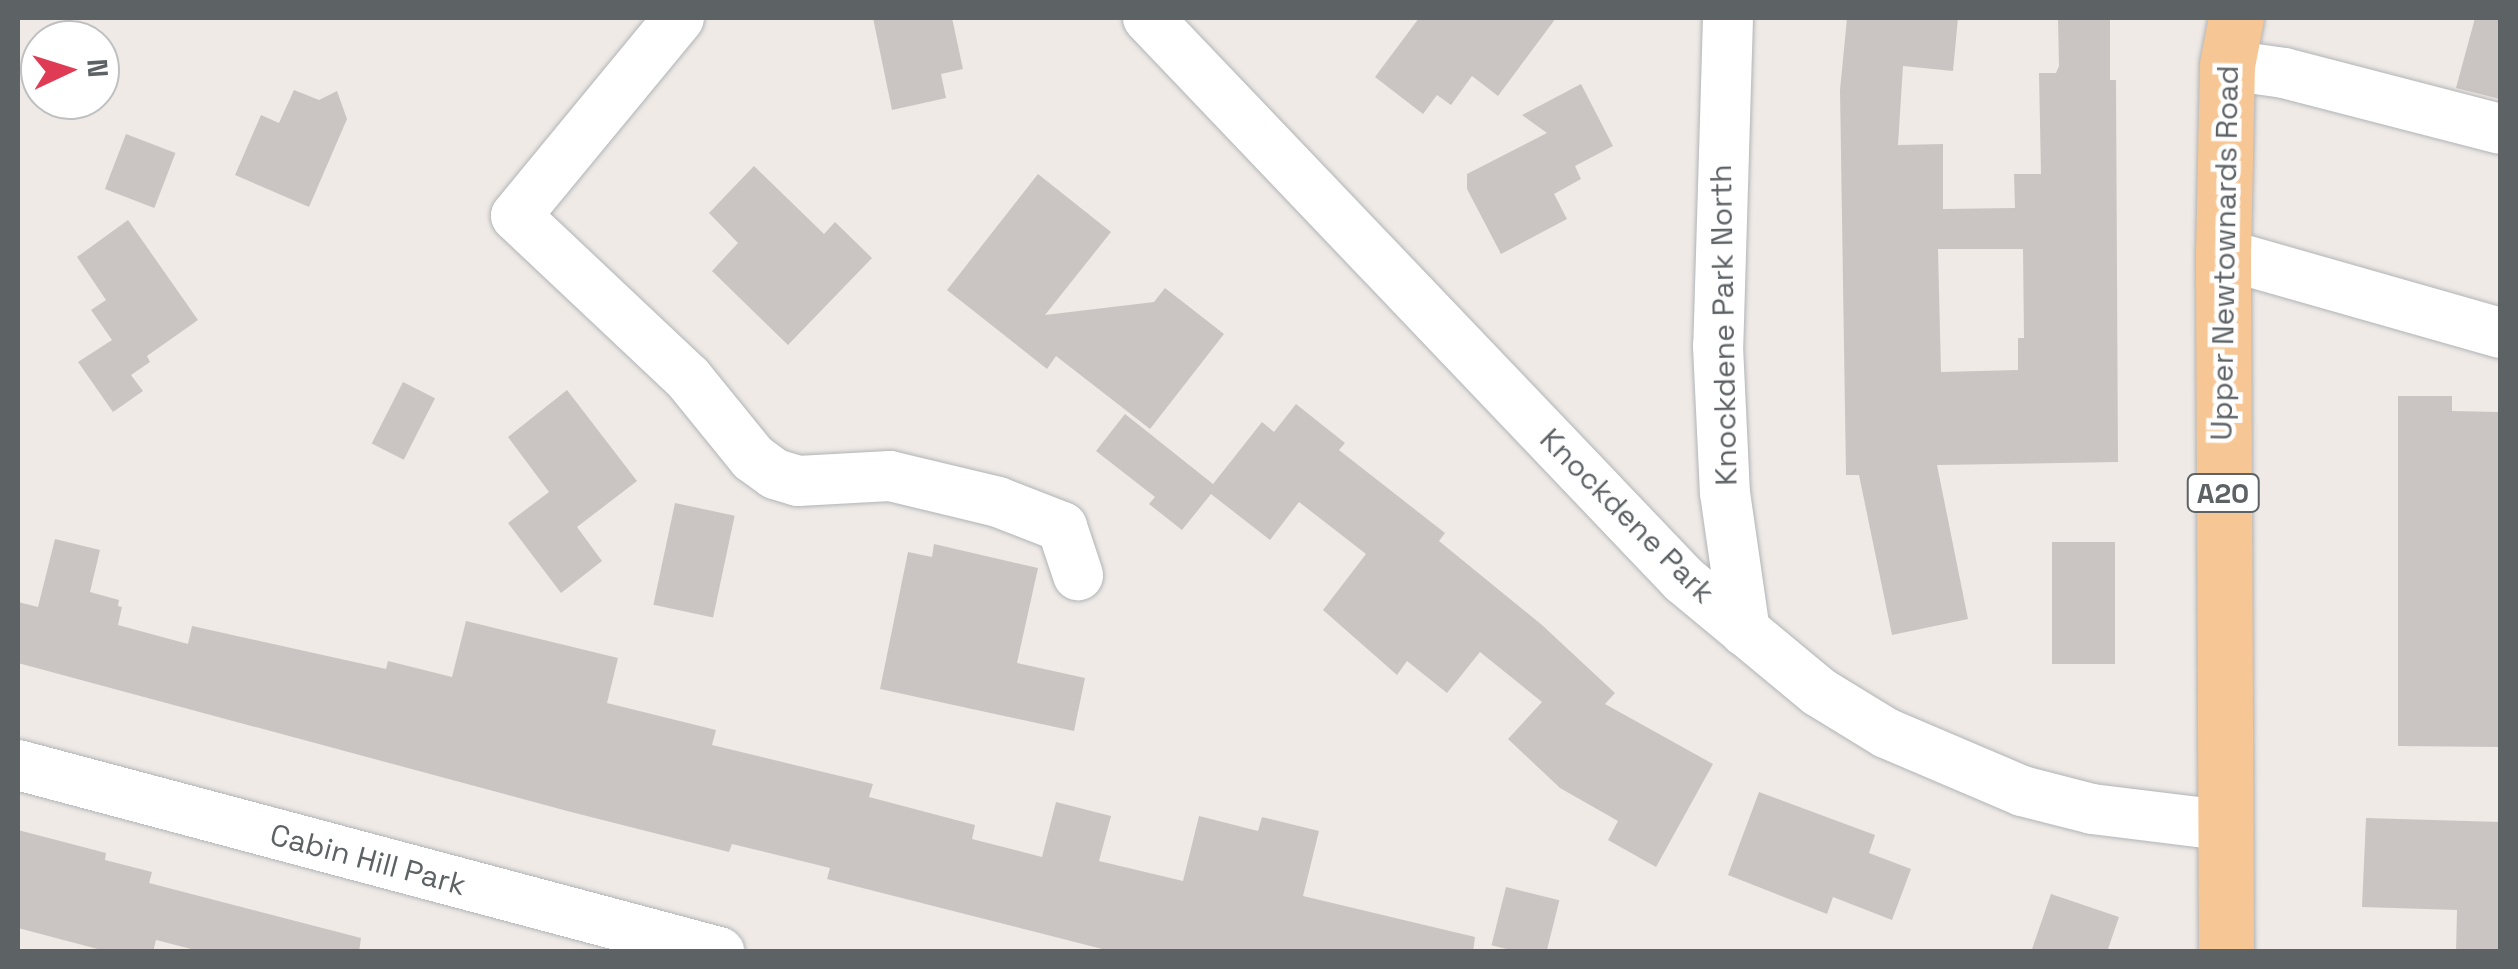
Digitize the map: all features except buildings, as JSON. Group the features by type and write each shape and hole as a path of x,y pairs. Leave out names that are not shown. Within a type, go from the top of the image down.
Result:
{"highway":[{"name":"Upper Newtownards Road","path":"2226,952 2223,254 2227,34"}],"street":[{"path":"680,18 516,216 688,378 754,458 775,474 798,481 890,476 998,502 1062,527 1078,575"},
{"name":"Knockdene Park","path":"1148,18 1684,580 1819,692 1886,734 2022,791 2092,809 2223,825"},
{"name":"Knockdene Park North","path":"1728,18 1718,346 1725,492 1745,632"},
{"path":"2227,34 2284,73 2500,129"},
{"path":"2223,254 2500,334"},
{"name":"Cabin Hill Park","path":"18,765 719,952"}]}
